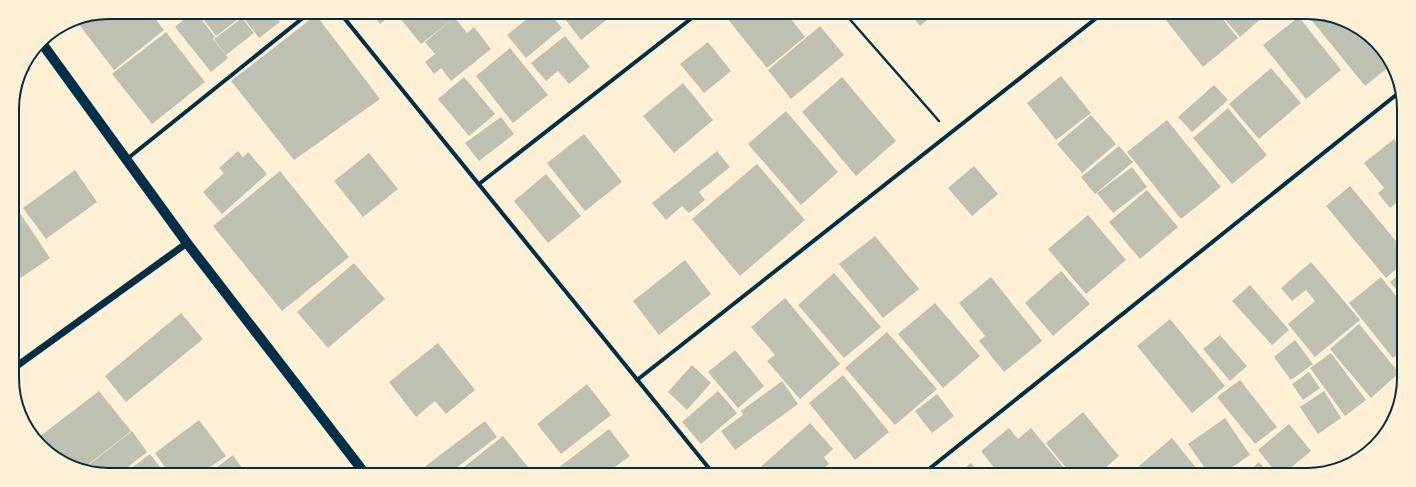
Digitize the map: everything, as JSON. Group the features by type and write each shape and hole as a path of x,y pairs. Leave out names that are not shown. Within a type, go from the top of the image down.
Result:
{"main road":[{"path":"44,47 188,243 361,468"}],"street":[{"path":"126,159 301,19"},
{"path":"345,19 709,468"},
{"path":"479,184 691,19"},
{"path":"637,380 1095,19"},
{"path":"930,468 1396,95"},
{"path":"19,364 188,243"}],"path":[{"path":"849,19 949,134"}],"building":[{"path":"109,19 155,19 164,30 114,70 79,24"},
{"path":"184,19 201,19 215,37 213,39 228,58 211,72 175,27"},
{"path":"203,19 238,19 216,36"},
{"path":"241,19 243,19 254,33 226,55 214,39"},
{"path":"244,19 278,19 280,22 259,38"},
{"path":"311,19 319,19 380,99 294,160 231,81"},
{"path":"376,19 386,19 380,24"},
{"path":"401,19 453,19 421,44"},
{"path":"453,19 456,19 467,33 474,27 491,49 451,81 441,68 434,74 425,62 435,54 425,42"},
{"path":"527,19 554,19 562,28 526,58 507,35"},
{"path":"565,19 608,19 581,40"},
{"path":"728,19 791,19 805,37 767,68"},
{"path":"914,19 928,19 920,26"},
{"path":"1165,19 1223,19 1238,38 1203,67"},
{"path":"1225,19 1261,19 1240,37"},
{"path":"1296,19 1301,19 1341,70 1306,99 1263,45"},
{"path":"1311,19 1330,22 1342,26 1352,31 1371,45 1387,68 1365,86"},
{"path":"820,26 844,55 791,99 768,70"},
{"path":"166,32 205,82 152,124 112,74"},
{"path":"565,36 590,67 569,84 558,71 546,81 531,63"},
{"path":"708,42 731,71 704,93 680,64"},
{"path":"510,48 548,95 513,123 476,76"},
{"path":"1271,68 1301,103 1259,139 1229,104"},
{"path":"1061,76 1091,113 1056,140 1027,103"},
{"path":"464,77 495,114 469,136 438,99"},
{"path":"842,77 896,141 856,176 802,112"},
{"path":"683,83 713,120 674,153 643,116"},
{"path":"1214,85 1228,100 1192,132 1178,117"},
{"path":"1228,108 1267,155 1232,184 1193,138"},
{"path":"786,111 838,172 801,205 748,144"},
{"path":"1091,115 1116,144 1082,173 1057,144"},
{"path":"501,117 514,134 479,161 465,143"},
{"path":"1167,120 1221,187 1181,219 1127,152"},
{"path":"584,134 622,182 585,211 547,163"},
{"path":"1394,139 1397,143 1397,202 1390,208 1378,193 1384,188 1364,163"},
{"path":"1119,146 1133,162 1095,194 1081,177"},
{"path":"238,151 243,157 248,152 267,174 222,214 203,192 224,173 219,168"},
{"path":"717,151 730,167 699,192 705,200 689,213 682,206 666,220 652,203"},
{"path":"369,153 398,189 363,217 334,181"},
{"path":"757,164 805,220 740,276 692,219"},
{"path":"974,166 998,194 972,216 948,188"},
{"path":"1132,167 1147,187 1113,213 1097,193"},
{"path":"75,170 97,202 46,239 23,208"},
{"path":"280,171 349,257 282,311 213,226"},
{"path":"546,174 581,216 548,243 514,201"},
{"path":"1350,186 1397,242 1397,268 1386,278 1326,206"},
{"path":"1147,190 1178,227 1140,259 1109,222"},
{"path":"19,212 50,258 19,279"},
{"path":"1088,215 1126,260 1086,294 1048,249"},
{"path":"875,236 919,289 883,318 839,264"},
{"path":"685,260 711,294 659,335 633,301"},
{"path":"1311,262 1360,320 1315,357 1288,324 1315,301 1306,290 1292,301 1281,288"},
{"path":"354,263 385,299 328,348 297,312"},
{"path":"1061,271 1090,304 1053,336 1025,303"},
{"path":"834,273 881,327 844,358 798,305"},
{"path":"1397,276 1397,290 1390,282"},
{"path":"991,277 1042,341 1004,372 979,341 985,336 959,303"},
{"path":"1381,277 1397,297 1397,355 1393,358 1349,303"},
{"path":"1250,285 1289,330 1272,345 1232,301"},
{"path":"785,298 840,364 800,399 767,361 775,355 751,327"},
{"path":"935,303 980,356 943,388 898,334"},
{"path":"181,313 203,339 126,402 105,376"},
{"path":"1170,319 1225,386 1192,413 1137,346"},
{"path":"1359,324 1397,371 1397,375 1371,398 1330,349"},
{"path":"887,332 937,389 895,425 845,368"},
{"path":"1220,335 1247,366 1230,381 1203,349"},
{"path":"1295,340 1313,364 1291,380 1274,357"},
{"path":"438,343 475,390 446,414 435,401 416,417 389,382"},
{"path":"735,350 764,386 738,408 708,372"},
{"path":"1331,353 1366,400 1345,416 1310,368"},
{"path":"692,365 711,383 687,410 668,392"},
{"path":"1309,372 1320,388 1303,400 1292,384"},
{"path":"843,375 889,432 855,460 809,403"},
{"path":"1240,380 1277,427 1255,444 1217,397"},
{"path":"782,381 798,404 735,450 721,431 743,415 741,411"},
{"path":"587,384 611,415 561,454 537,424"},
{"path":"99,391 131,431 87,465 64,456 45,442 40,436"},
{"path":"718,391 737,413 701,444 682,422"},
{"path":"1324,391 1341,418 1318,434 1300,407"},
{"path":"937,394 954,416 932,433 915,411"},
{"path":"1083,412 1119,456 1105,468 1066,468 1046,443"},
{"path":"1225,418 1250,455 1231,468 1205,468 1188,444"},
{"path":"199,420 226,456 209,468 166,468 155,453"},
{"path":"485,421 497,437 456,468 423,468"},
{"path":"810,423 833,449 824,457 829,464 824,468 760,468"},
{"path":"1289,424 1311,451 1290,468 1272,468 1258,450"},
{"path":"1009,428 1018,439 1031,428 1064,468 994,468 981,451"},
{"path":"609,429 630,456 614,468 558,468"},
{"path":"132,431 147,452 127,468 88,465"},
{"path":"503,436 529,468 463,468"},
{"path":"1172,438 1196,468 1140,468 1139,466"},
{"path":"150,454 160,468 132,468"},
{"path":"233,455 242,468 216,468"},
{"path":"1259,462 1264,468 1252,468"},
{"path":"971,463 975,468 965,468"}]}
